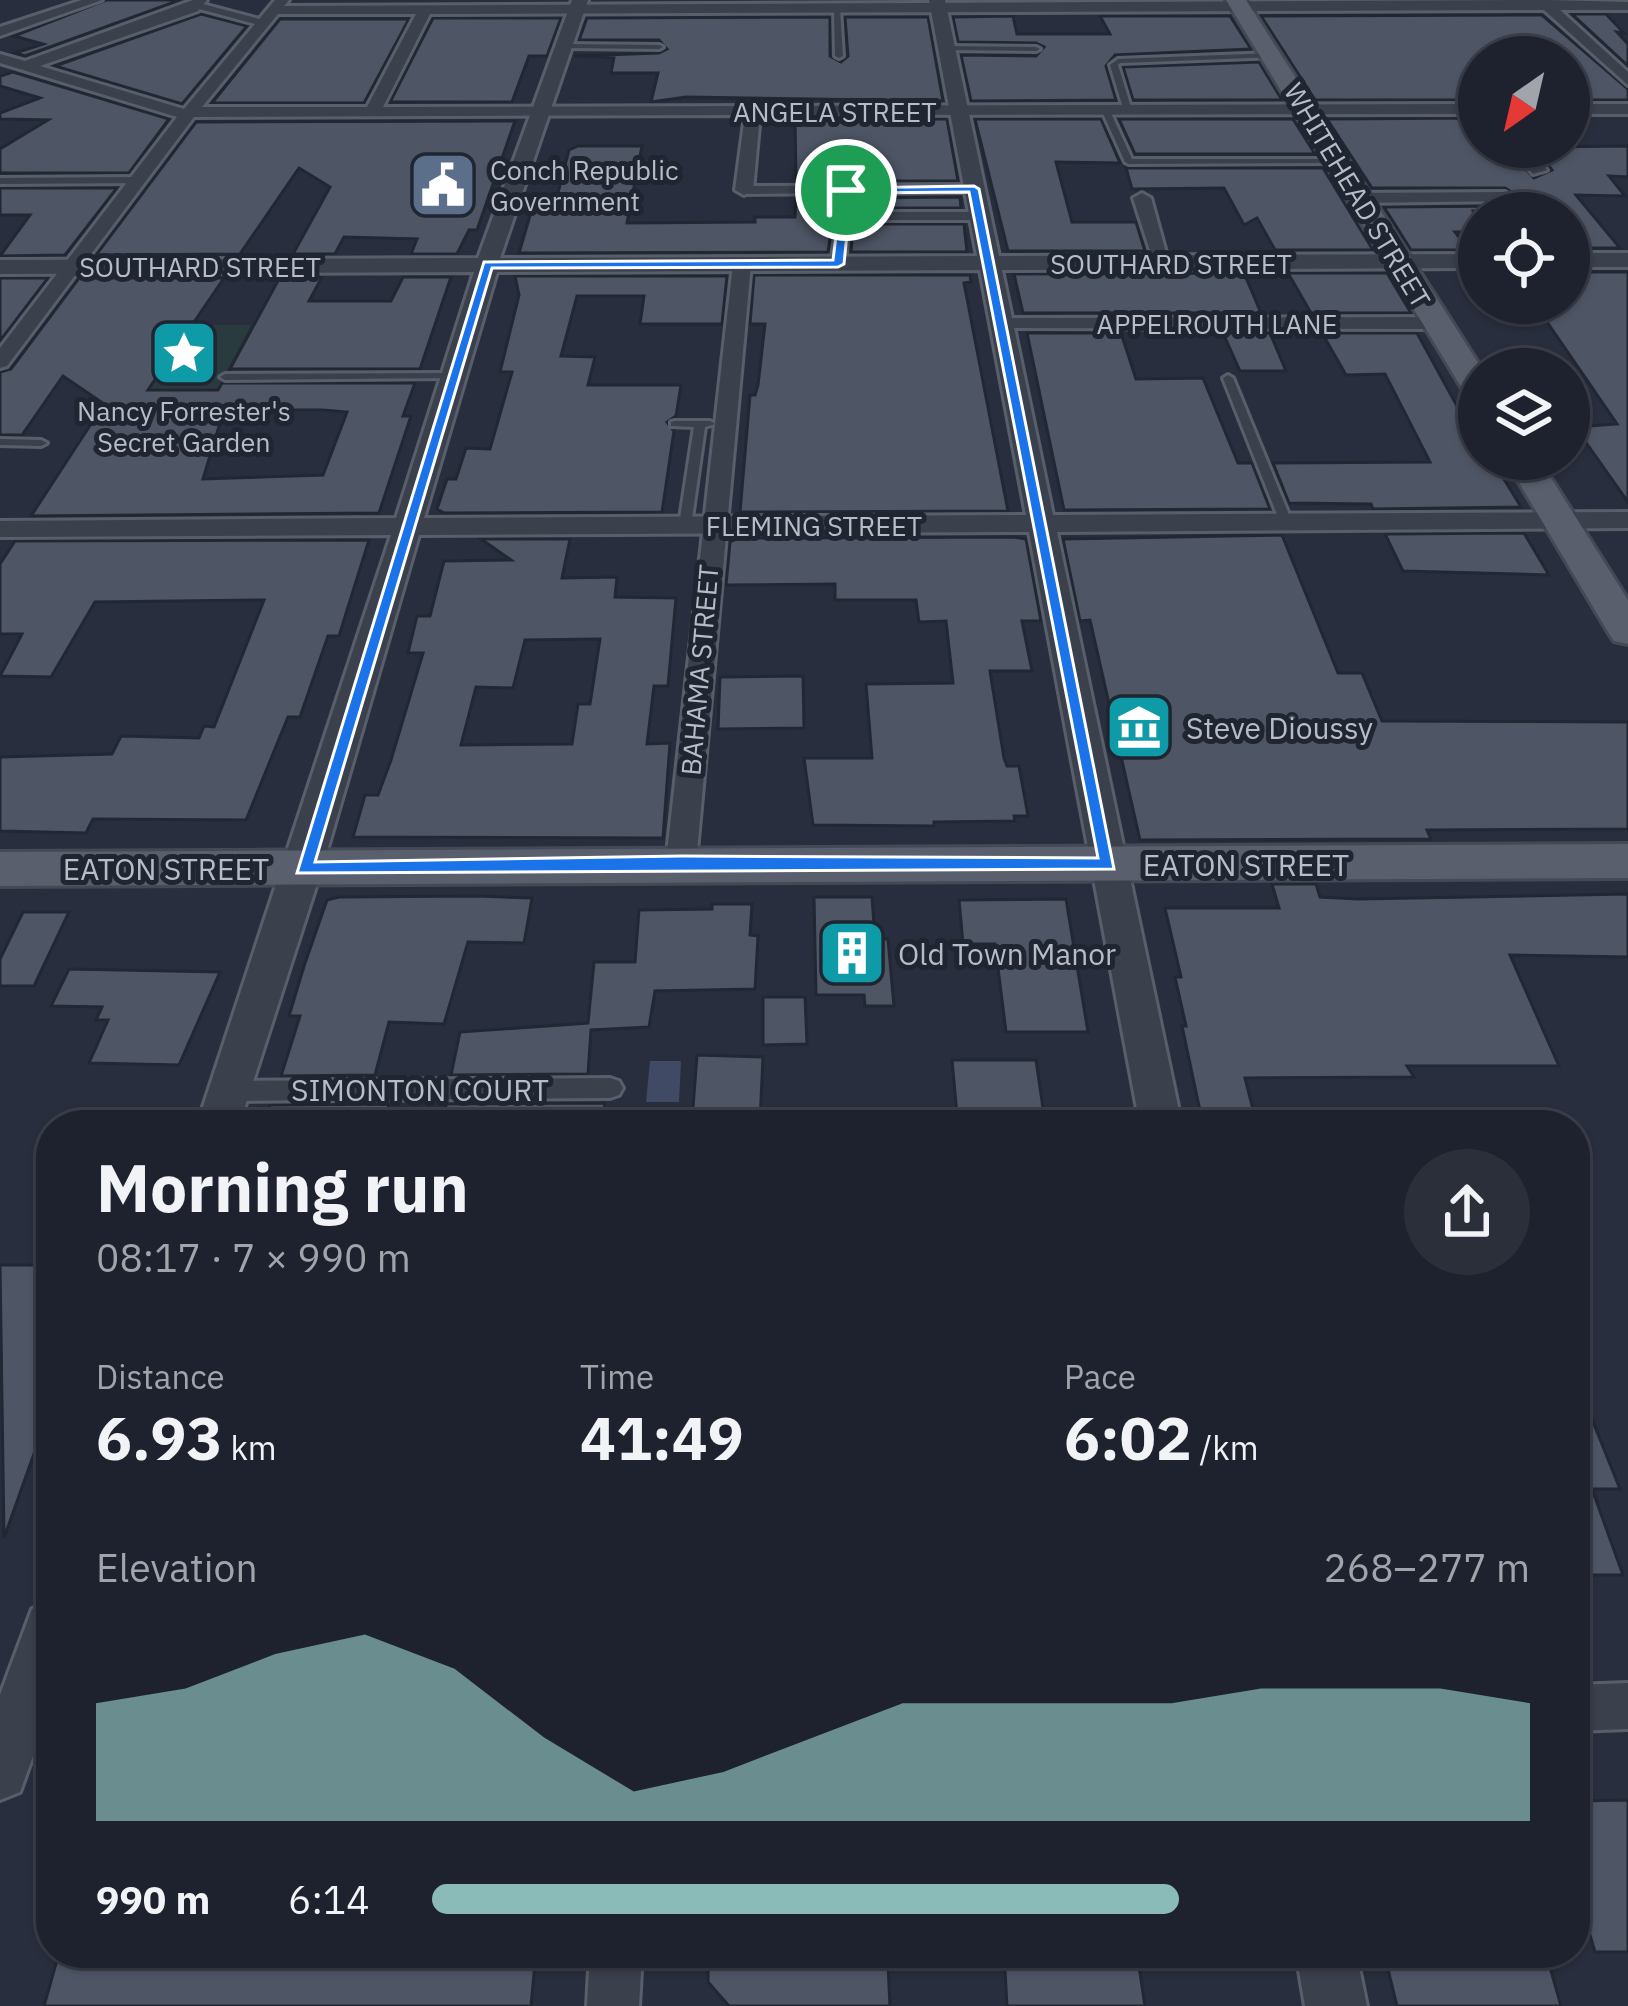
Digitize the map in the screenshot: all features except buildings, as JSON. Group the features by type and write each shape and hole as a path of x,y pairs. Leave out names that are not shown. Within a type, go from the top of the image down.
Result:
{"main road":[{"name":"WHITEHEAD STREET","path":"1238,4 1458,357"},
{"path":"1535,480 1628,632"},
{"name":"EATON STREET","path":"0,868 1628,861"}],"street":[{"path":"0,32 94,0"},
{"path":"25,66 198,3 273,11 756,4 837,9 938,4 1628,6"},
{"path":"1544,3 1628,80"},
{"path":"938,4 986,264 1158,1110"},
{"path":"223,1108 304,868 488,265 579,5"},
{"path":"372,113 425,10"},
{"path":"0,362 136,181 273,11"},
{"name":"ANGELA STREET","path":"0,58 189,114 1458,109"},
{"path":"1590,109 1628,110"},
{"path":"753,112 744,190 846,190 976,202"},
{"path":"838,264 846,190"},
{"path":"1358,198 1458,197"},
{"path":"1142,198 1163,263"},
{"path":"844,216 976,202"},
{"path":"1590,260 1628,260"},
{"name":"SOUTHARD STREET","path":"0,267 1458,261"},
{"name":"BAHAMA STREET","path":"682,862 698,525 742,263"},
{"name":"APPELROUTH LANE","path":"998,324 1436,323"},
{"name":"FLEMING STREET","path":"0,529 1628,520"},
{"name":"SIMONTON COURT","path":"223,1108 610,1088"},
{"path":"17,1742 36,1678"},
{"path":"1590,1707 1628,1706"},
{"path":"613,2006 615,1968"},
{"path":"1329,1968 1336,2006"}],"lane":[{"path":"837,9 839,56"},
{"path":"567,46 659,47"},
{"path":"946,48 1036,49"},
{"path":"1128,111 1114,65 1118,61 1273,55"},
{"path":"1106,111 1129,163 1336,161"},
{"path":"0,181 136,181"},
{"path":"225,377 454,376"},
{"path":"1228,378 1286,522"},
{"path":"675,424 712,424"},
{"path":"0,442 41,443"}],"shaded area":[{"name":"Nancy Forrester's Secret Garden","path":"150,325 251,325 222,380 241,381 225,413 95,413"}],"water":[{"path":"650,1061 681,1061 679,1102 646,1102"}],"place":[{"name":"Conch Republic Government","path":"443,185"},
{"name":"Nancy Forrester's Secret Garden","path":"184,353"},
{"name":"Steve Dioussy","path":"1139,727"},
{"name":"Old Town Manor","path":"852,953"}],"route":[{"path":"974,189 1108,864 682,862 304,868 488,265 838,264 846,190 974,189"}]}
